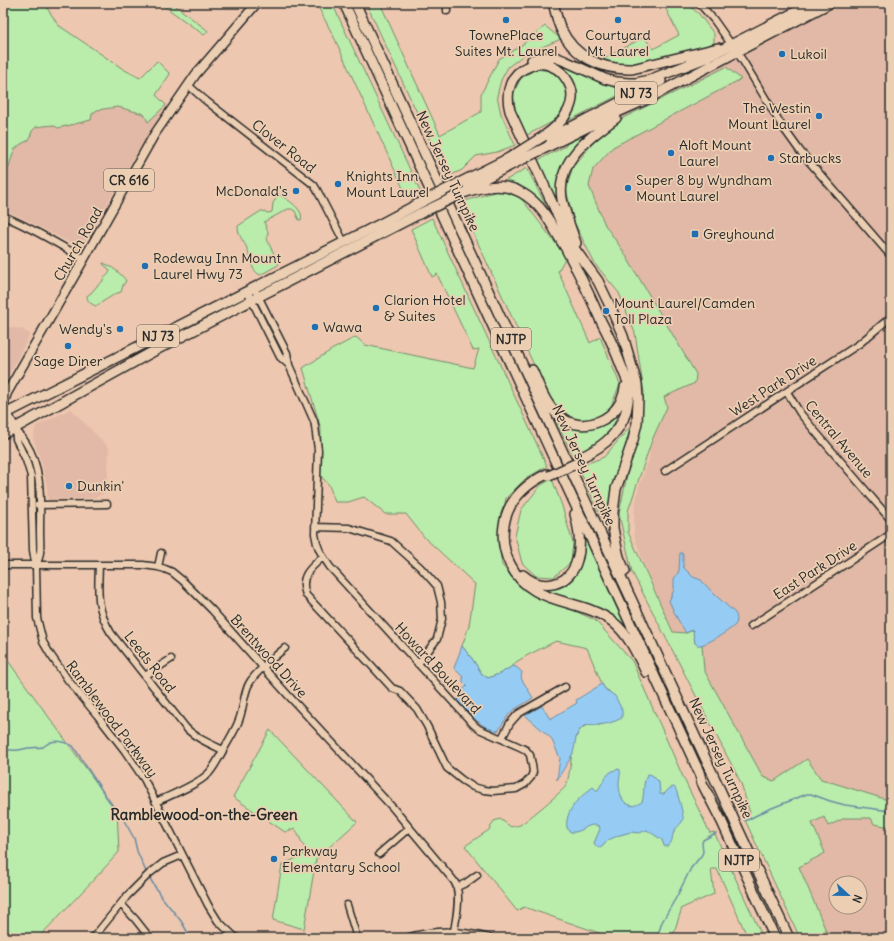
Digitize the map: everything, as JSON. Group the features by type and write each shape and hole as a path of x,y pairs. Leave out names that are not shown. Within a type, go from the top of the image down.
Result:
{"highway":[{"name":"New Jersey Turnpike","path":"344,3 699,772 702,783 722,822 775,938"},
{"name":"New Jersey Turnpike","path":"355,3 789,938"},
{"name":"NJ 73","path":"3,434 344,242 384,222 461,189 543,142 813,3"},
{"name":"NJ 73","path":"543,142 645,100 830,3"},
{"path":"554,5 561,29 567,40 574,48 592,62 609,67 619,69 632,68 731,45"},
{"path":"575,267 568,246 505,110 503,95 507,79 514,70 523,64 534,59 550,57 565,61 611,81 636,83 649,80 708,57"},
{"path":"543,142 566,116 572,94 567,80 561,72 549,65 536,64 522,69 515,76 509,88 508,105 512,117 571,244 598,281 623,336 637,384 638,414 634,436 614,497 612,520 614,536 622,565 684,701 699,743"},
{"path":"584,263 565,211 562,186 565,170 574,155 595,134 620,115 645,100"},
{"path":"461,189 494,186 511,188 521,192 535,202 548,219 575,267 614,349 627,381 629,394 626,412 622,423 615,433 602,446 578,461 533,481 523,489 515,499 509,509 505,521 504,545 509,562 519,578 527,586 546,596 600,614 623,632 634,647 702,783"},
{"name":"NJ 73","path":"5,414 253,294 349,251 419,208 443,202 461,189"},
{"path":"494,304 512,333 550,406 560,417 567,421 576,424 590,424 600,422 611,414 619,405 624,392 622,368"},
{"path":"578,461 597,454 608,447 618,437 625,426 633,398 630,362"},
{"path":"544,437 545,448 575,513 579,538 578,556 573,570 567,577 559,582 546,585 531,581 519,570 511,554 508,536 511,515 520,499 528,490 548,475"}],"main road":[{"name":"Church Road","path":"5,414 5,396 151,141 188,85 257,3"},
{"path":"5,414 15,428"}],"street":[{"path":"447,3 447,11"},
{"path":"699,3 714,20 737,52 785,131 800,151 891,256"},
{"name":"Clover Road","path":"188,85 205,100 314,184 344,242"},
{"path":"3,216 84,260"},
{"name":"Howard Boulevard","path":"253,294 280,357 289,365 314,421 318,450 315,534 316,544 323,557 330,567 474,725 479,729 520,746 526,750 530,755 533,772 525,784 516,789 484,790 473,787 447,768 427,726 417,709 400,691 392,688 306,595 304,580 312,566 323,557"},
{"name":"West Park Drive","path":"665,472 859,344 891,317"},
{"name":"Central Avenue","path":"787,392 800,413 891,520"},
{"name":"Ramblewood Parkway","path":"15,428 26,442 35,462 39,482 41,505 40,555 36,565"},
{"name":"Ramblewood Parkway","path":"15,428 16,439 26,460 31,476 36,565 37,618 43,642 68,680 97,715 140,772 208,905 218,921 236,938"},
{"path":"32,505 107,504"},
{"path":"315,527 349,528 391,541 420,567 437,586 441,602 442,619 437,639 418,664"},
{"name":"East Park Drive","path":"751,626 891,534"},
{"path":"158,567 161,553"},
{"name":"Leeds Road","path":"99,565 98,600 104,622 182,724 190,732 206,743 222,750"},
{"name":"Brentwood Drive","path":"3,566 143,565 158,567 172,572 212,610 393,808 454,881 457,887"},
{"path":"156,802 179,792 204,778 212,769 239,721 248,686 263,667 285,648"},
{"path":"146,676 171,658"},
{"path":"502,738 510,723 518,714 565,686"},
{"path":"379,854 409,828"},
{"path":"93,938 135,887 163,863 182,855"},
{"path":"454,931 458,901 457,887 466,883 477,875"},
{"path":"121,904 138,922 150,938"},
{"path":"347,904 357,938"},
{"path":"406,938 430,932 454,931 490,938"}],"shaded area":[{"path":"3,3 33,3 166,112 140,147 81,248 3,210"},
{"path":"830,3 891,3 891,938 809,938 646,570 634,535 634,512 639,487 649,459 657,401 654,360 583,174 625,126 620,115"},
{"path":"3,326 21,329 30,334 3,386"},
{"path":"71,409 109,448 107,491 95,498 48,500 47,487 41,460 33,439 36,426"}],"green space":[{"path":"3,3 44,3 58,25 123,69 140,78 157,61 170,74 156,95 166,105 148,122 144,114 118,107 97,110 92,114 91,120 58,128 53,125 36,127 32,131 29,140 14,150 3,189"},
{"path":"160,3 172,3 208,31 204,35"},
{"path":"316,3 332,3 420,191 407,197 334,37"},
{"path":"366,3 380,3 440,135 481,112 481,94 499,59 522,45 545,26 561,39 525,54 508,67 501,80 497,96 501,114 515,145 497,152 476,156 462,170 447,177"},
{"path":"663,3 686,3 699,14 714,34 714,43 684,53 626,65 602,60 644,37 653,49 679,35"},
{"path":"561,65 611,85 633,88 566,122 577,101 573,81"},
{"path":"726,67 741,79 613,147 593,169 589,186 605,225 623,251 696,374 695,383 664,397 667,407 652,440 628,511 628,532 673,632 686,633 694,630 695,643 702,645 704,670 763,777 774,781 807,759 821,779 891,801 891,827 874,824 871,818 845,818 828,826 824,817 812,823 825,853 799,867 829,938 800,938 745,820 750,813 741,783 632,572 619,514 644,393 635,333 619,293 595,264 574,222 566,189 573,167 593,143 621,119"},
{"path":"536,69 550,71 564,81 569,95 567,107 556,120 525,136 516,114 513,94 521,78"},
{"path":"602,125 565,164 566,225 536,161"},
{"path":"527,168 547,208 538,199 520,186 501,183"},
{"path":"500,190 521,198 566,257 558,271 590,343 600,337 620,384 609,411 589,423 571,417 550,400 460,204"},
{"path":"277,193 297,208 300,212 301,220 299,220 295,211 288,209 264,222 268,232 268,242 279,264 260,275 252,266 248,250 239,234 238,226 261,211 268,213 272,212 273,203 276,199 274,197"},
{"path":"432,218 547,466 525,479 506,498 498,538 502,565 519,586 595,620 632,661 683,777 710,833 714,832 763,938 748,938 717,869 711,869 714,894 682,908 672,938 610,938 608,936 524,907 517,911 465,846 489,830 494,821 500,819 511,827 520,825 566,786 572,753 577,736 580,730 585,726 600,725 609,691 605,689 602,684 587,648 556,641 526,656 499,674 488,678 482,674 462,646 469,626 475,584 425,538 406,514 385,514 364,497 348,502 335,502 329,485 320,475 321,429 303,368 333,349 356,337 365,345 473,368 479,349 473,350 437,274 432,277 411,229"},
{"path":"103,263 116,270 126,281 121,292 96,306 90,302 87,296 103,281 110,271"},
{"path":"622,410 608,433 601,440 574,457 553,416 573,427 588,429 600,425"},
{"path":"630,427 610,535 578,467 604,457"},
{"path":"552,479 573,543 571,562 554,577 536,576 522,563 515,536 521,510 541,485"},
{"path":"585,539 626,628 606,613 541,589 559,588 572,577 581,564"},
{"path":"3,654 117,811 119,852 38,938 3,938"},
{"path":"270,730 357,822 316,859 304,929 273,920 282,865 307,853 295,828 285,832 233,797"}],"water":[{"path":"680,553 683,555 684,568 693,577 701,580 735,613 737,618 736,624 729,630 713,640 699,645 695,643 693,634 694,630 686,633 669,601 674,590 674,579 679,571"},
{"path":"462,646 482,674 488,678 513,666 522,672 521,678 533,698 509,714 498,731 492,730 480,723 470,715 457,700 463,694 461,691 467,686 463,682 463,677 454,668"},
{"path":"602,684 605,689 615,696 622,710 622,718 613,722 582,727 577,734 573,753 557,780 560,758 551,738 525,715 542,706 550,719 577,703 576,700"},
{"path":"619,769 619,786 621,796 624,802 632,806 642,802 645,780 648,774 652,775 659,782 660,794 664,794 673,787 675,788 683,819 675,830 672,841 668,846 664,846 662,840 647,830 639,833 631,832 620,835 608,840 600,848 594,843 600,829 599,826 592,825 575,832 569,831 567,827 567,818 575,803 593,787 598,790 608,774"}],"waterway":[{"path":"3,748 15,750 43,747 54,741 73,746 116,812 122,817 134,838 137,851 147,874"},
{"path":"745,821 767,810 807,794 845,805 883,810 891,813"},
{"path":"657,938 662,922 691,868 703,852 703,840 716,833"},
{"path":"149,877 160,895 181,921 191,938"}],"place":[{"name":"TownePlace Suites Mt. Laurel","path":"506,20"},
{"name":"Courtyard Mt. Laurel","path":"618,20"},
{"name":"Lukoil","path":"782,54"},
{"name":"The Westin Mount Laurel","path":"819,116"},
{"name":"Aloft Mount Laurel","path":"671,153"},
{"name":"Starbucks","path":"771,158"},
{"name":"Knights Inn Mount Laurel","path":"338,184"},
{"name":"Super 8 by Wyndham Mount Laurel","path":"628,188"},
{"name":"McDonald's","path":"296,191"},
{"name":"Greyhound","path":"695,234"},
{"name":"Rodeway Inn Mount Laurel Hwy 73","path":"145,266"},
{"name":"Clarion Hotel & Suites","path":"376,308"},
{"name":"Mount Laurel/Camden Toll Plaza","path":"606,311"},
{"name":"Wawa","path":"315,327"},
{"name":"Wendy's","path":"120,329"},
{"name":"Sage Diner","path":"68,346"},
{"name":"Dunkin'","path":"69,486"},
{"name":"Parkway Elementary School","path":"274,859"}],"district":[{"name":"Ramblewood-on-the-Green","path":"204,814"}]}
